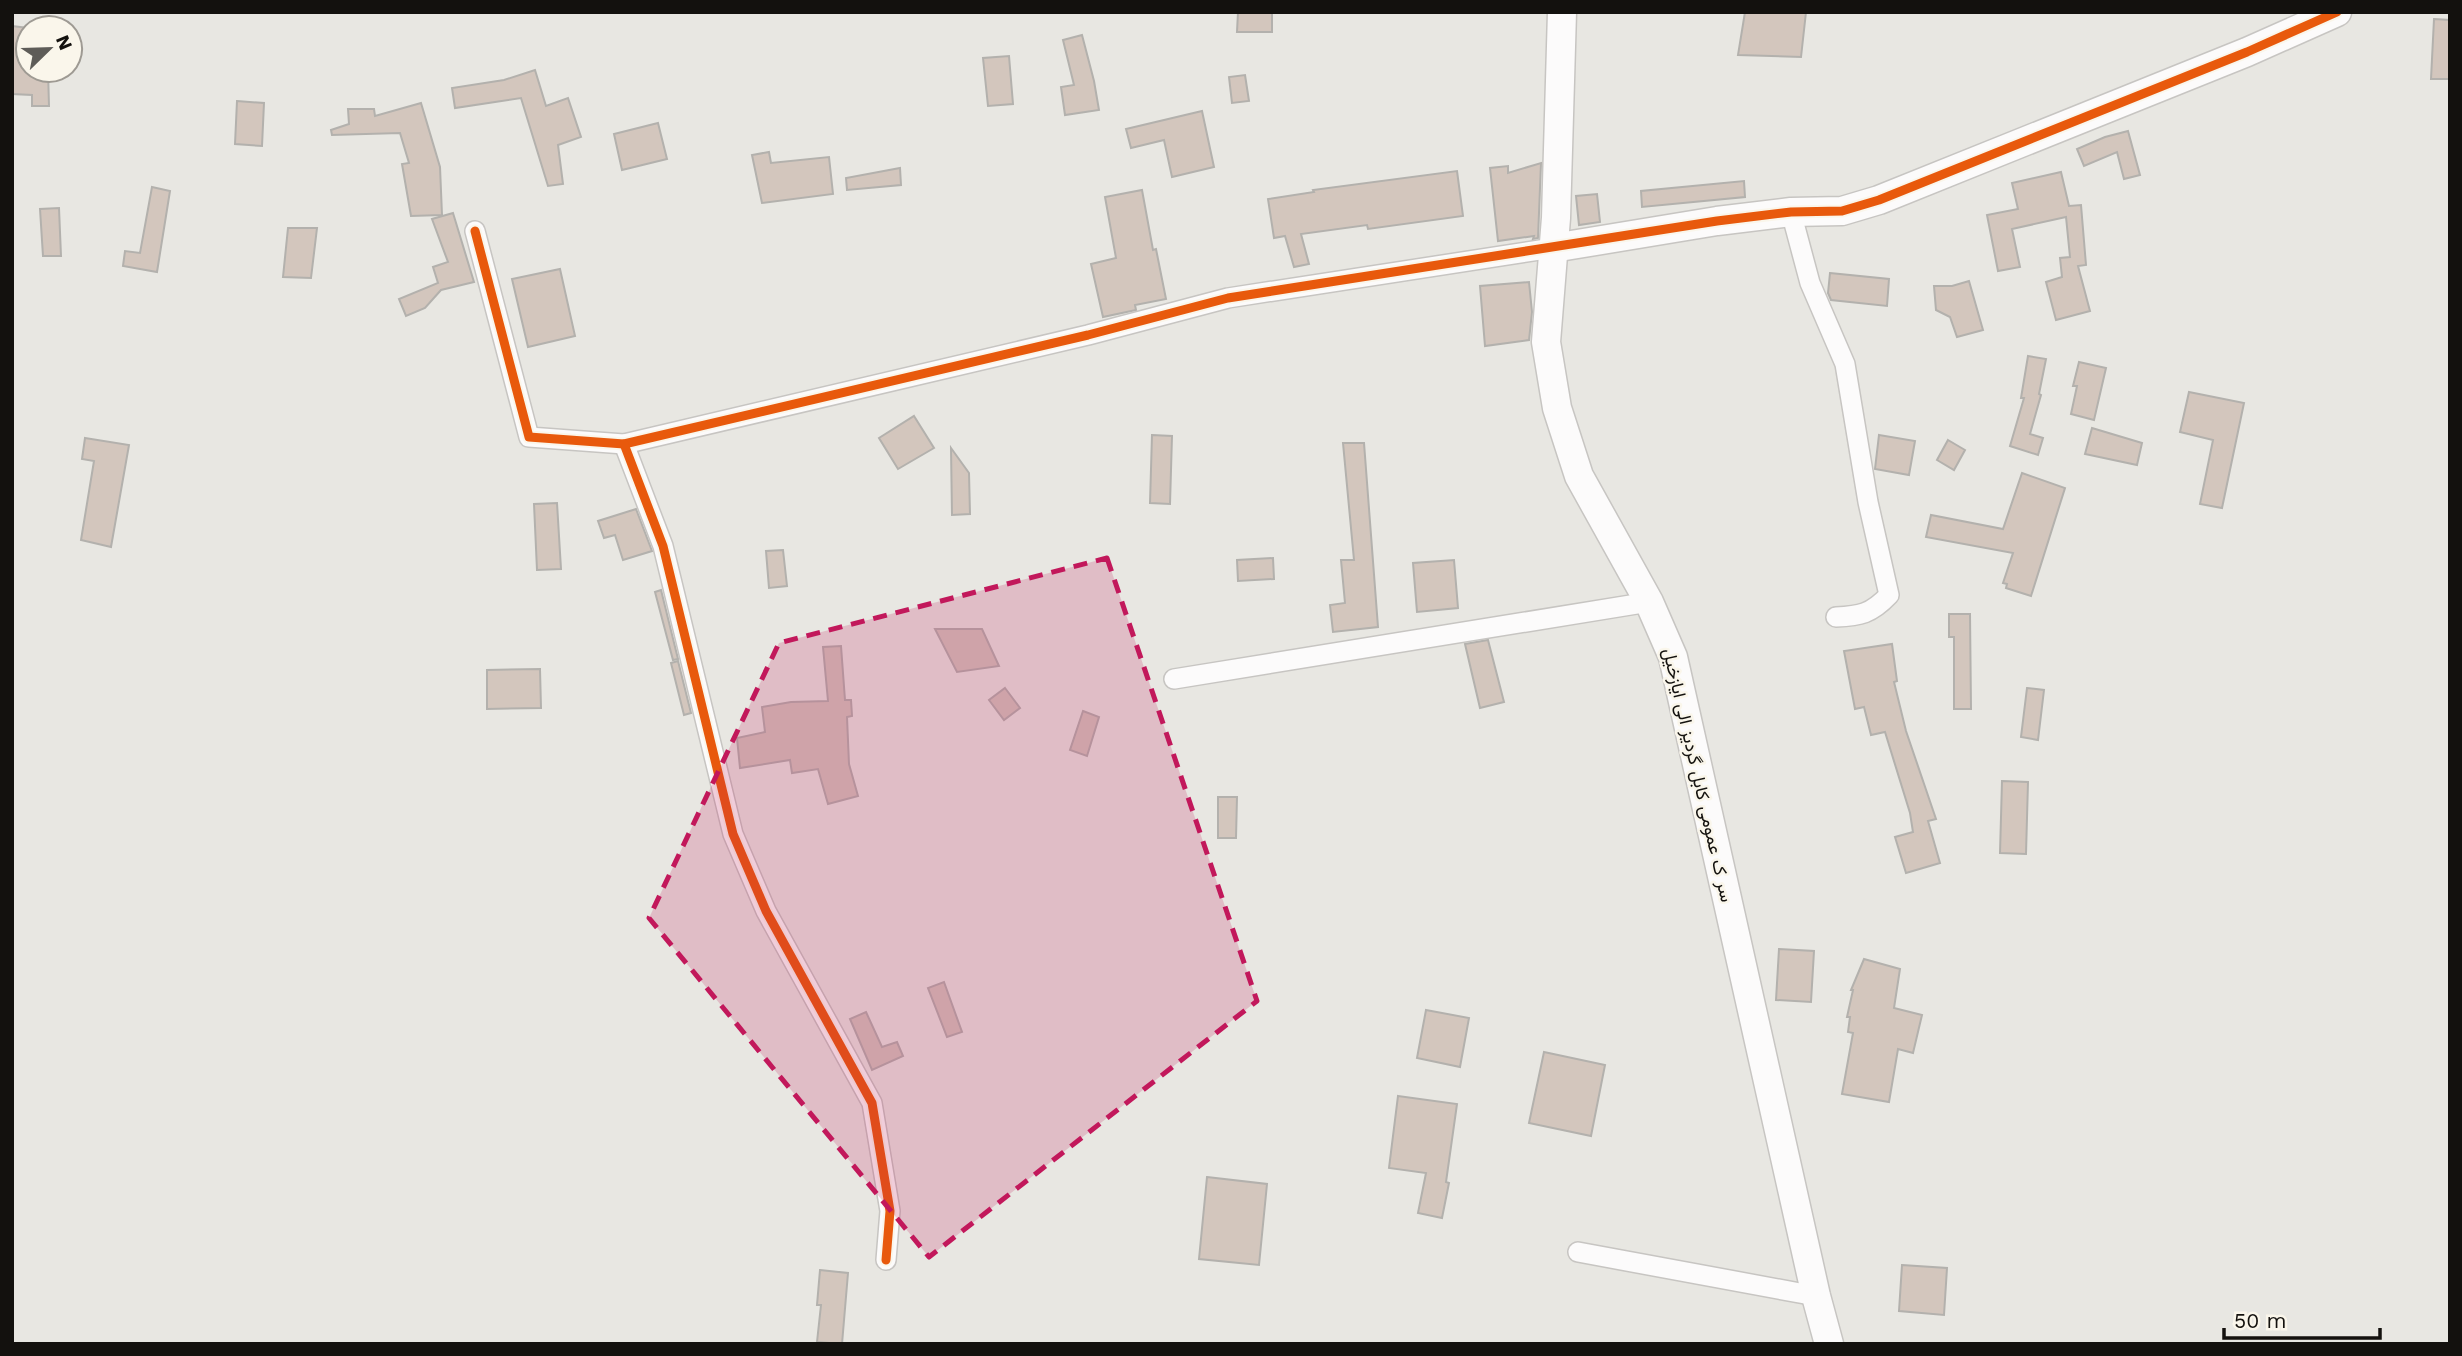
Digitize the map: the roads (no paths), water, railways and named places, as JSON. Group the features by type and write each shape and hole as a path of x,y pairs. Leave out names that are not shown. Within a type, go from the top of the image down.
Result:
{"main road":[{"name":"سر ک عمومی کابل گردیز الی ایازخیل","path":"1562,12 1556,218 1546,342 1557,408 1578,477 1649,602 1673,657 1829,1344"},
{"path":"1553,248 1717,221 1791,212 1842,211 1879,200 2235,57 2337,12"}],"street":[{"path":"1791,212 1810,283 1845,364 1868,502 1889,595 1878,607 1860,616 1836,617"},
{"path":"475,231 529,437 624,444 1088,335 1228,298 1553,248"},
{"path":"624,444 663,546 733,834 766,911 872,1103 890,1211 886,1260"},
{"path":"1174,679 1649,602"},
{"path":"1578,1252 1816,1296"}]}
